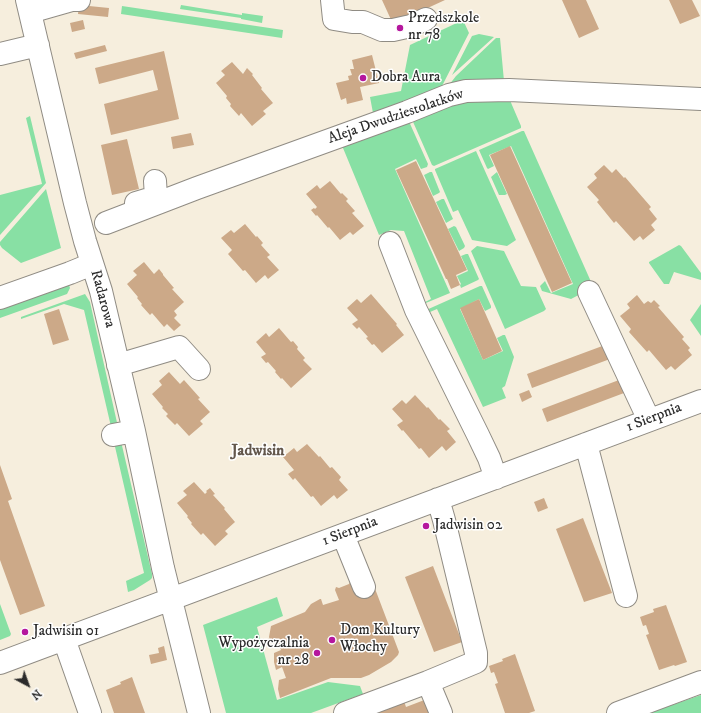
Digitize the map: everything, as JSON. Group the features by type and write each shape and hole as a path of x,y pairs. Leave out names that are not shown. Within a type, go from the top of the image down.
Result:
{"street":[{"path":"29,6 79,0"},
{"path":"332,0 334,19 363,22 382,30 393,30 411,26 426,19"},
{"name":"Radarowa","path":"29,6 84,241 99,284 118,365 123,433 170,600 199,713"},
{"path":"0,54 38,45"},
{"name":"Aleja Dwudziestolatków","path":"106,223 197,188 407,112 449,95 466,91 508,90 701,99"},
{"path":"80,222 156,197 155,180"},
{"path":"390,243 416,310 489,458 496,478"},
{"path":"0,298 92,264"},
{"path":"589,292 649,420"},
{"path":"118,365 179,346 199,369"},
{"name":"1 Sierpnia","path":"0,664 701,401"},
{"path":"586,444 626,596"},
{"path":"345,713 428,682 476,662 476,653 438,499"},
{"path":"344,535 364,587"},
{"path":"64,639 90,713"},
{"path":"428,682 441,713"},
{"path":"618,713 701,682"}],"green space":[{"path":"181,5 242,15 242,13 263,16 262,23 241,18 180,9"},
{"path":"122,6 283,30 282,38 121,14"},
{"path":"463,20 469,33 441,88 373,113 370,97 401,91 410,45"},
{"path":"479,34 494,37 452,75 472,36"},
{"path":"496,38 500,38 504,81 449,85 456,76"},
{"path":"458,96 509,98 521,128 434,166 432,165 410,115"},
{"path":"30,116 46,183 0,235 0,195 42,184 26,118"},
{"path":"407,117 428,164 427,167 421,169 416,159 395,169 450,293 421,305 419,305 431,299 404,231 391,230 379,235 343,148 342,138"},
{"path":"524,131 592,284 592,288 571,299 542,291 540,286 545,281 551,293 573,284 511,146 489,155 494,166 488,169 479,150"},
{"path":"476,151 516,240 507,246 472,240 458,210 453,212 435,170"},
{"path":"432,172 440,192 433,196 424,175"},
{"path":"497,172 507,194 505,195 499,195 491,177"},
{"path":"46,189 61,248 21,263 2,248 0,242"},
{"path":"444,199 453,219 446,223 436,202"},
{"path":"454,226 456,227 465,246 459,251 448,229"},
{"path":"679,245 701,273 701,280 674,272 669,284 664,284 649,262"},
{"path":"477,246 504,251 521,286 536,287 546,309 505,329 471,251"},
{"path":"468,254 479,279 461,288 461,284 457,276 468,271 461,256"},
{"path":"69,285 70,288 67,294 0,318 0,307"},
{"path":"482,286 491,308 485,311 479,299 460,309 483,360 503,351 497,338 503,335 505,335 514,357 505,386 502,388 506,398 483,407 437,309 423,315 424,311"},
{"path":"85,294 90,302 118,427 112,431 84,310 64,304 21,319 21,317"},
{"path":"701,304 701,336 690,320"},
{"path":"120,437 152,574 152,578 150,580 128,592 126,581 144,573 113,438"},
{"path":"277,597 283,616 257,627 277,700 328,682 360,686 363,694 311,713 226,713 203,625"},
{"path":"0,604 11,634 10,636 0,640"},
{"path":"701,695 701,713 649,713"}],"building":[{"path":"382,0 445,0 393,24"},
{"path":"562,0 586,0 599,29 579,38"},
{"path":"669,0 692,0 700,16 680,24"},
{"path":"79,5 109,8 108,17 78,14"},
{"path":"83,20 85,29 72,32 70,23"},
{"path":"105,45 107,51 76,59 74,53"},
{"path":"164,51 179,119 111,135 104,104 158,90 153,70 99,84 95,68"},
{"name":"Dobra Aura","path":"372,55 379,83 360,87 363,100 347,104 346,98 341,100 336,83 349,80 348,76 352,75 350,69 354,69 352,60"},
{"path":"232,62 243,74 247,68 253,74 252,75 262,88 261,89 273,103 263,111 266,114 252,126 241,113 239,116 230,106 231,104 226,98 227,96 216,83 225,75 221,71"},
{"path":"191,133 194,145 173,149 171,137"},
{"path":"127,139 139,189 112,195 101,145"},
{"path":"510,146 572,283 552,292 490,155"},
{"path":"416,161 467,270 456,275 460,285 451,289 396,170"},
{"path":"604,165 612,173 616,169 624,178 625,177 651,207 649,209 657,219 651,225 655,230 643,240 640,236 634,241 616,221 614,223 597,202 599,200 587,187 597,178 594,174"},
{"path":"330,181 341,194 342,193 348,199 346,201 355,211 352,213 364,226 353,235 350,232 340,240 311,210 317,207 306,194 317,185 320,189"},
{"path":"245,224 263,243 261,245 270,255 267,257 279,270 268,279 265,275 256,283 228,254 232,250 221,238 231,230 234,233"},
{"path":"144,262 154,274 159,269 174,288 172,289 184,302 174,311 177,315 174,318 181,325 174,331 167,324 164,327 152,313 150,315 141,305 142,304 137,298 138,297 127,284 137,275 133,271"},
{"path":"371,294 397,324 396,325 404,335 382,353 374,344 372,345 366,338 368,337 359,327 357,329 352,324 358,320 347,308 357,299 361,303"},
{"path":"637,295 644,304 648,301 651,303 654,300 660,306 658,307 684,337 682,339 690,348 688,350 692,355 675,370 671,366 666,370 649,350 647,352 629,332 631,329 620,316 630,308 627,304"},
{"path":"479,299 502,351 483,360 460,308"},
{"path":"59,309 69,340 53,345 44,314"},
{"path":"279,328 291,342 293,341 298,347 297,349 305,358 303,360 312,369 291,388 282,378 281,379 268,362 266,363 261,357 266,354 256,342 266,333 269,337"},
{"path":"605,345 610,359 532,388 527,374"},
{"path":"169,372 180,384 184,380 210,412 200,421 203,424 189,436 177,423 175,425 166,416 168,414 152,394 162,385 159,381"},
{"path":"619,380 624,393 547,422 542,409"},
{"path":"529,390 532,397 522,402 519,394"},
{"path":"415,395 439,420 440,419 450,429 447,431 456,442 446,451 442,446 429,458 421,448 419,449 397,425 403,421 392,409 402,400 406,404"},
{"path":"307,444 330,468 332,467 341,477 339,480 348,490 337,499 334,495 321,506 313,496 311,497 295,478 293,480 288,474 294,470 283,457 294,448 297,452"},
{"path":"0,465 12,499 8,501 45,606 20,615 0,560"},
{"path":"194,482 205,494 210,488 215,494 213,495 235,522 225,531 228,534 215,546 203,533 201,535 191,524 192,523 187,517 188,516 177,503 187,495 183,491"},
{"path":"544,498 548,508 538,512 534,502"},
{"path":"583,518 612,593 584,602 556,529"},
{"path":"433,566 462,642 434,652 405,577"},
{"name":"Dom Kultury Włochy","path":"350,582 374,586 399,652 398,655 391,662 361,678 331,678 280,698 278,689 279,680 286,678 282,667 276,670 274,653 281,650 277,640 271,643 269,637 271,626 305,612 311,604 320,599 323,605 339,600 335,590 336,587 339,588 349,584"},
{"path":"666,605 687,662 659,670 646,635 649,634 646,625 643,626 640,617 654,612 653,609"},
{"path":"164,646 167,660 151,664 149,655 159,653 158,648"},
{"path":"515,654 535,711 529,713 505,713 495,684 498,683 494,672 491,673 489,666 503,661 502,659"},
{"path":"132,677 145,713 114,713 106,690 121,684 120,682"},
{"path":"403,698 406,707 427,699 433,713 362,713"}],"place":[{"name":"Przedszkole nr 78","path":"400,28"},
{"name":"Dobra Aura","path":"363,78"},
{"name":"Jadwisin 02","path":"426,526"},
{"name":"Jadwisin 01","path":"25,632"},
{"name":"Dom Kultury Włochy","path":"332,640"},
{"name":"Wypożyczalnia nr 28","path":"317,653"}],"district":[{"name":"Jadwisin","path":"258,452"}]}
